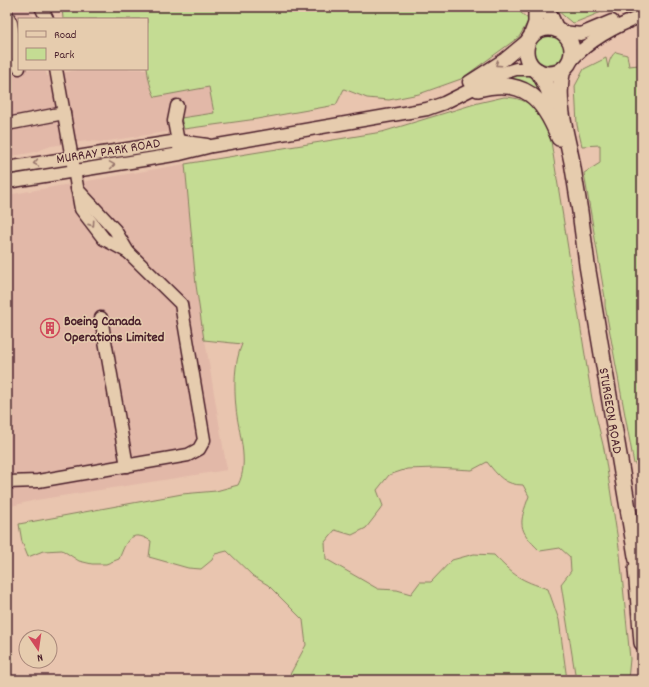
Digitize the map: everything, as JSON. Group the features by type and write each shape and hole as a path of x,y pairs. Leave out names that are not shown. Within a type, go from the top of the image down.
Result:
{"main road":[{"path":"536,7 536,23 530,37 526,55 529,63 536,70 551,74 566,66 572,55 572,46 568,38 559,30 546,7"},
{"path":"530,37 543,28 559,30"},
{"name":"STURGEON ROAD","path":"566,66 560,84 561,99 582,218 587,265 637,536 636,556 642,643"},
{"name":"STURGEON ROAD","path":"536,70 552,99 574,221 587,265"},
{"path":"478,89 500,86 526,91 541,103 551,119 559,138"},
{"name":"STURGEON ROAD","path":"636,556 642,579"}],"street":[{"path":"41,7 46,18"},
{"path":"559,30 576,34 584,33 623,18 642,15"},
{"path":"566,66 586,45 606,32 642,15"},
{"path":"12,20 18,63"},
{"name":"MURRAY PARK ROAD","path":"403,113 429,104 456,90 505,59 530,37"},
{"name":"MURRAY PARK ROAD","path":"7,182 180,154 212,146 436,107 506,72 516,69 536,70"},
{"path":"7,482 38,480 188,455 199,449 204,440 181,304 128,252 115,230 77,189 56,70"},
{"path":"463,94 478,89"},
{"path":"177,106 174,121 180,154"},
{"path":"7,124 64,113"},
{"name":"MURRAY PARK ROAD","path":"7,168 178,141 212,146"},
{"path":"102,318 126,466"}],"shaded area":[{"path":"7,7 28,8 34,18 18,18 18,70 45,70 47,76 77,70 147,70 151,91 155,97 209,87 214,113 181,118 184,129 102,142 87,141 51,146 35,152 7,157"},
{"path":"185,164 196,287 227,470 36,500 7,507 7,195"}],"green space":[{"path":"62,7 518,7 519,11 529,20 519,37 461,79 419,94 389,100 367,98 344,89 336,105 257,119 184,129 181,118 214,113 209,87 155,97 151,88 147,70 148,18 63,18"},
{"path":"557,7 614,7 574,23 558,11"},
{"path":"549,35 555,36 563,44 563,56 555,64 549,65 543,64 535,56 534,50 535,44 543,36"},
{"path":"638,48 642,48 642,462 634,464 605,306 605,298 584,173 600,163 600,145 582,146 577,125 575,86 584,69 606,58 608,68 614,53 616,52 627,55 629,66 639,65"},
{"path":"527,74 532,76 549,103 503,82 509,76"},
{"path":"504,97 521,100 533,107 542,119 550,135 592,399 604,449 620,554 630,659 628,680 576,680 561,584 571,571 570,557 560,548 540,551 527,537 522,526 522,520 529,496 523,485 517,485 502,479 487,462 472,470 435,468 407,469 389,475 377,490 383,506 366,528 352,535 335,530 325,542 326,559 378,589 397,590 411,594 420,582 431,582 452,560 474,554 494,555 512,573 524,580 548,589 559,620 567,680 287,680 306,645 303,620 268,585 253,576 227,551 215,554 212,560 201,569 188,568 149,557 151,541 144,537 133,536 127,542 119,559 106,564 92,564 79,561 62,550 43,551 28,557 22,542 19,524 182,494 216,491 238,485 243,467 243,457 236,408 235,384 237,359 242,344 204,340 196,285 185,164 382,132 478,103"}],"place":[{"name":"Boeing Canada Operations Limited","path":"50,328"}]}
